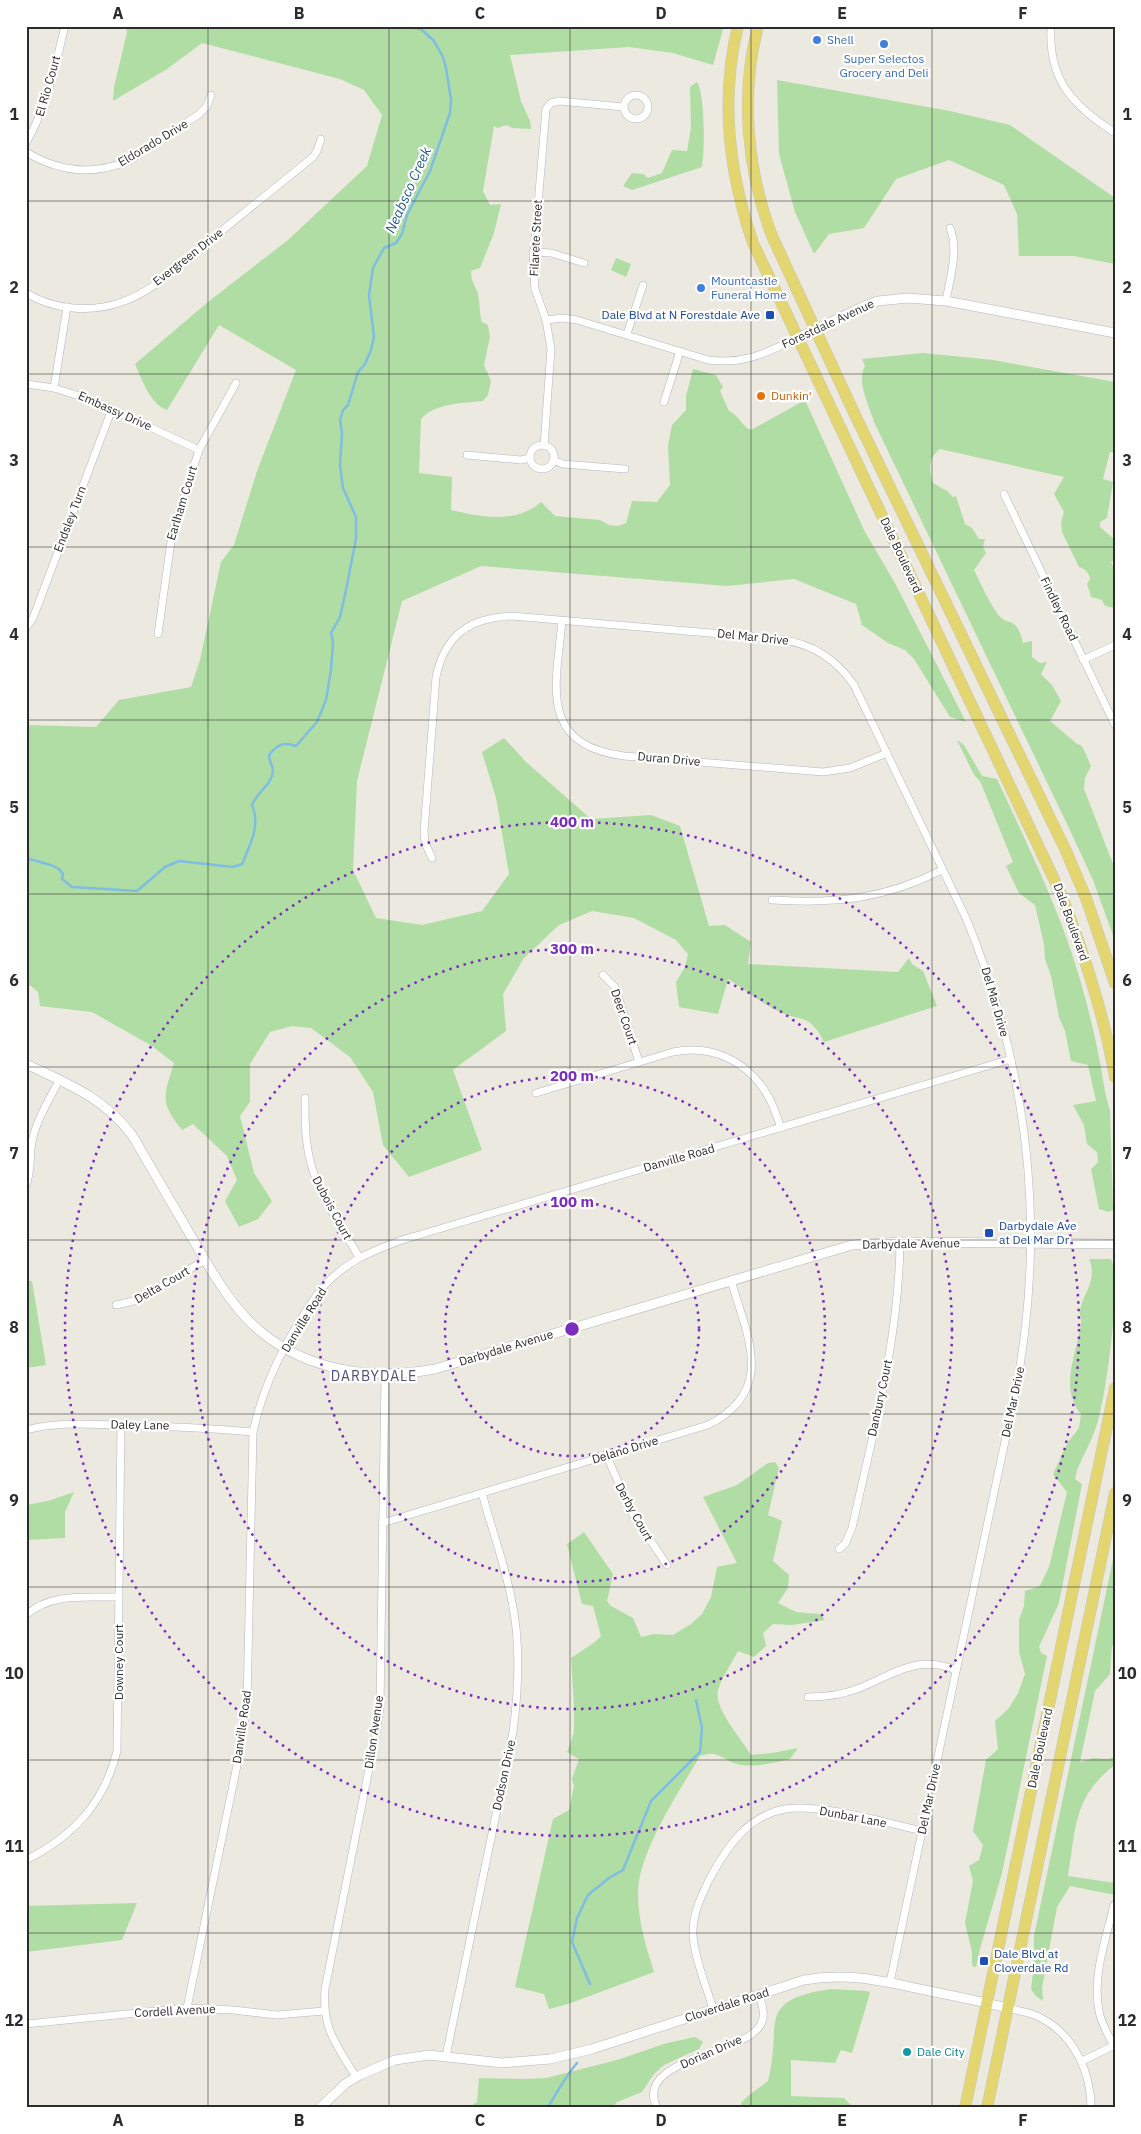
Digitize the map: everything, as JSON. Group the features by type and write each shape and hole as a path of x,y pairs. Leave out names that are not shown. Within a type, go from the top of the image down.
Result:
{"main road":[{"name":"Dale Boulevard","path":"738,26 731,59 728,88 728,126 732,163 742,210 753,243 1061,894 1078,937 1092,983 1115,1077"},
{"name":"Dale Boulevard","path":"758,26 752,55 748,107 749,133 758,192 772,236 1066,851 1086,898 1115,983"},
{"name":"Dale Boulevard","path":"965,2108 1115,1388"},
{"name":"Dale Boulevard","path":"986,2108 1115,1493"}],"street":[{"name":"El Rio Court","path":"26,143 37,124 47,97 65,26"},
{"path":"1051,26 1051,42 1055,68 1065,88 1080,108 1115,133"},
{"name":"Eldorado Drive","path":"26,152 49,163 78,171 92,171 118,166 198,115 207,106 211,95"},
{"name":"Filarete Street","path":"544,446 551,349 546,320 534,281 534,252 545,114 549,104 559,100 624,107"},
{"name":"Evergreen Drive","path":"26,293 40,300 67,307 97,308 124,302 170,273 312,157 317,151 321,139"},
{"path":"946,301 952,271 954,243 950,228"},
{"path":"534,252 551,253 584,263"},
{"path":"627,334 643,285"},
{"name":"Forestdale Avenue","path":"546,320 562,318 577,320 708,360 737,361 758,356 878,301 908,298 946,301 1115,333"},
{"path":"54,388 67,307"},
{"path":"664,402 680,351"},
{"name":"Earlham Court","path":"158,634 170,542 199,450 236,382"},
{"name":"Embassy Drive","path":"26,384 54,388 92,400 199,450"},
{"name":"Endsley Turn","path":"26,628 33,618 112,409"},
{"path":"544,446 552,451 553,460 548,467 542,469 533,465 530,458 534,449 544,446"},
{"path":"467,455 521,460 530,458"},
{"path":"553,460 560,463 625,469"},
{"name":"Findley Road","path":"1004,494 1115,725"},
{"name":"Del Mar Drive","path":"432,858 425,843 424,832 436,677 443,654 449,644 464,628 484,619 512,616 768,637 804,644 826,656 846,673 854,685 979,950 1011,1059 1020,1101 1025,1139 1030,1188 1032,1244 1027,1325 1020,1368 890,1982"},
{"name":"Duran Drive","path":"562,621 555,688 558,710 570,732 586,746 597,751 624,756 823,772 850,768 887,754"},
{"path":"1083,660 1115,645"},
{"path":"772,900 825,902 867,898 905,887 942,870"},
{"name":"Deer Court","path":"603,975 615,987 639,1062"},
{"path":"536,1093 684,1050 708,1051 724,1055 744,1067 762,1086 781,1128"},
{"name":"Danville Road","path":"187,2008 241,1746 247,1704 251,1454 253,1432 264,1391 285,1348 321,1290 332,1277 359,1257 402,1240 1011,1059"},
{"name":"Darbydale Avenue","path":"26,1064 95,1098 122,1122 132,1135 205,1260 241,1312 258,1329 285,1348 324,1366 364,1374 385,1375 435,1369 852,1245 900,1242 1115,1244"},
{"path":"26,1185 31,1168 32,1142 35,1130 59,1080"},
{"name":"Dubois Court","path":"305,1098 308,1148 314,1173 328,1204 359,1257"},
{"name":"Danbury Court","path":"839,1549 845,1544 852,1528 888,1364 897,1308 900,1242"},
{"name":"Delta Court","path":"116,1305 138,1300 205,1260"},
{"name":"Delano Drive","path":"382,1523 708,1425 729,1413 742,1398 750,1378 752,1355 731,1280"},
{"name":"Dillon Avenue","path":"356,2077 332,2037 324,2011 325,1989 378,1722 385,1375"},
{"name":"Daley Lane","path":"26,1430 54,1424 176,1426 253,1432"},
{"name":"Downey Court","path":"26,1860 53,1845 73,1829 96,1801 114,1764 118,1739 120,1425"},
{"name":"Derby Court","path":"606,1456 630,1510 667,1565"},
{"name":"Dodson Drive","path":"446,2056 511,1741 516,1705 518,1650 511,1596 482,1493"},
{"path":"26,1615 42,1604 61,1598 119,1597"},
{"path":"808,1697 848,1692 902,1668 914,1665 939,1665 956,1670"},
{"name":"Dunbar Lane","path":"713,2008 695,1947 693,1924 700,1899 723,1853 740,1832 765,1816 786,1809 804,1808 923,1831"},
{"path":"1082,2061 1114,2046 1099,2012 1097,1992 1100,1965 1114,1905"},
{"name":"Cloverdale Road","path":"320,2108 356,2077 395,2060 430,2055 502,2063 550,2059 592,2049 713,2008 804,1980 822,1977 859,1976 1033,2014 1050,2024 1070,2043 1082,2061 1090,2086 1091,2108"},
{"name":"Dorian Drive","path":"657,2108 654,2099 654,2089 658,2080 665,2073 746,2037 758,2029 764,2012 759,1994"},
{"name":"Cordell Avenue","path":"26,2024 187,2008 233,2010 277,2015 324,2011"}],"green space":[{"path":"126,26 724,26 713,65 673,53 629,47 510,55 521,101 530,121 531,129 512,128 507,125 497,128 494,126 483,191 490,205 501,204 494,233 480,268 471,271 472,281 478,294 482,322 488,325 490,337 484,365 491,381 488,395 483,401 442,407 421,419 419,473 452,477 451,510 474,515 510,516 521,514 541,502 555,516 600,520 609,525 618,526 626,523 632,501 657,502 670,485 668,446 672,425 686,410 686,396 693,369 716,375 723,387 720,391 729,411 751,430 805,400 864,530 896,585 966,722 950,717 914,659 905,650 888,643 862,625 856,604 794,579 727,586 481,566 402,601 357,781 353,870 376,918 422,925 482,911 509,874 496,798 482,752 504,738 526,762 591,819 651,815 680,826 709,926 725,925 751,942 748,964 898,972 909,958 912,964 923,971 937,1006 824,1042 814,1026 809,1022 786,1015 772,1008 728,979 718,1014 679,1007 676,982 685,967 688,954 676,940 634,918 592,911 559,925 524,958 503,994 506,1031 453,1070 482,1150 409,1177 383,1145 373,1092 350,1057 311,1028 292,1026 270,1032 250,1064 250,1102 240,1116 254,1173 272,1201 258,1219 239,1227 225,1201 237,1180 227,1156 193,1124 182,1130 167,1105 166,1091 174,1063 152,1046 92,1012 40,1006 38,992 31,986 26,986 26,725 96,727 119,700 191,687 200,660 221,562 234,545 257,471 296,370 219,325 167,410 156,403 144,384 135,364 208,302 288,240 367,166 382,115 364,90 340,79 202,43 167,69 113,101 114,87 127,32"},
{"path":"777,80 950,111 1010,125 1115,198 1115,264 1074,256 1019,256 1017,214 1004,185 949,160 896,179 864,228 829,234 814,254 795,212 779,154"},
{"path":"697,82 700,88 703,110 702,167 632,190 623,186 632,173 643,174 648,178 662,173 672,150 687,151 691,127 690,87"},
{"path":"616,258 631,264 626,277 611,270"},
{"path":"923,353 993,360 1115,382 1115,453 1110,452 1103,479 1113,482 1107,518 1100,522 1100,527 1115,540 1115,560 1111,562 1115,570 1115,608 1105,606 1102,600 1091,597 1087,584 1090,579 1089,574 1079,567 1062,532 1061,522 1064,512 1054,494 1064,477 940,449 931,460 930,469 933,483 953,497 956,496 965,524 972,528 979,539 985,539 983,547 986,553 974,570 997,613 1001,618 1018,628 1023,643 1032,641 1032,657 1040,663 1047,662 1041,674 1052,685 1061,701 1050,721 1082,746 1091,766 1085,778 1084,789 1115,869 1115,941 1093,880 874,422 867,401 862,379 865,366 862,359"},
{"path":"957,740 964,745 982,776 997,779 1042,876 1071,951 1090,1017 1110,1110 1113,1210 1108,1212 1099,1209 1091,1169 1098,1162 1097,1152 1087,1144 1084,1125 1073,1105 1096,1101 1088,1065 1071,1061 1065,1031 1059,1017 1051,976 1045,959 1044,944 1035,905 1019,893 1006,866 1013,862 980,781 974,775"},
{"path":"1089,1259 1111,1259 1114,1271 1114,1313 1105,1387 1096,1427 1077,1470 1075,1479 1082,1484 1059,1603 1039,1647 1041,1653 1047,1656 1002,1873 976,1967 972,1966 972,1952 965,1923 973,1881 969,1866 979,1860 983,1845 973,1831 986,1760 998,1749 995,1721 1009,1708 1018,1693 1025,1674 1019,1652 1019,1620 1024,1606 1025,1591 1040,1586 1049,1567 1067,1492 1053,1474 1068,1442 1079,1428 1081,1414 1074,1404 1070,1382 1081,1325 1080,1310 1092,1273"},
{"path":"26,1281 32,1281 46,1365 26,1368"},
{"path":"775,1462 779,1468 768,1515 782,1521 773,1561 789,1575 788,1588 778,1603 796,1612 820,1614 825,1620 792,1625 773,1624 763,1633 766,1646 754,1657 738,1651 720,1685 718,1697 720,1706 729,1723 751,1755 798,1748 790,1759 769,1764 741,1765 715,1754 700,1756 661,1823 644,1860 640,1878 638,1894 639,1914 654,1972 568,2004 549,2009 544,1994 515,1987 553,1819 569,1810 574,1786 572,1779 579,1759 567,1752 574,1733 571,1658 601,1636 593,1606 582,1604 567,1544 584,1532 613,1574 607,1601 611,1606 633,1618 641,1637 654,1634 673,1635 691,1624 702,1614 711,1597 717,1567 737,1563 703,1497 737,1485 768,1463"},
{"path":"74,1492 65,1512 65,1538 26,1540 26,1505 48,1501"},
{"path":"1115,1550 1115,1643 1112,1646 1110,1674 1095,1691 1080,1762 1094,1758 1106,1759 1115,1757 1115,1765 1101,1777 1084,1801 1075,1828 1068,1876 1115,1883 1115,1895 1070,1886 1057,1907 1042,1988 1043,2001 1031,1989 1034,1964 1034,1936"},
{"path":"137,1903 122,1940 26,1952 26,1906"},
{"path":"831,1989 867,1991 870,1993 852,2053 841,2050 835,2063 791,2060 791,2096 844,2098 854,2108 741,2108 741,2103 748,2096 768,2081 776,2018 781,2008 791,2000 807,1994"},
{"path":"695,2037 703,2042 699,2049 664,2065 654,2074 642,2092 617,2102 612,2108 449,2108 471,2106 477,2102 479,2078 546,2078 617,2060 667,2043"}],"waterway":[{"name":"Neabsco Creek","path":"26,858 59,869 63,874 62,879 72,887 137,891 165,867 179,861 233,867 242,864 255,827 252,805 268,784 272,775 273,770 269,755 281,745 296,746 317,722 326,700 331,670 333,642 331,633 340,617 356,539 356,517 343,488 340,466 342,433 340,420 343,410 348,405 358,372 365,364 371,350 374,337 369,295 373,268 384,248 396,243 402,234 407,215 430,171 450,113 451,99 446,68 443,57 434,41 421,29 400,26"},
{"path":"590,1984 572,1942 577,1918 588,1895 609,1878 623,1870 651,1801 700,1752 702,1728 696,1700"},
{"path":"547,2108 577,2063"}],"place":[{"name":"Shell","path":"817,40"},
{"name":"Super Selectos Grocery and Deli","path":"884,44"},
{"name":"Mountcastle Funeral Home","path":"701,288"},
{"name":"Dale Blvd at N Forestdale Ave","path":"770,315"},
{"name":"Dunkin'","path":"761,396"},
{"name":"Darbydale Ave at Del Mar Dr","path":"989,1233"},
{"name":"Dale Blvd at Cloverdale Rd","path":"984,1961"},
{"name":"Dale City","path":"907,2052"}],"district":[{"name":"DARBYDALE","path":"374,1376"}]}
